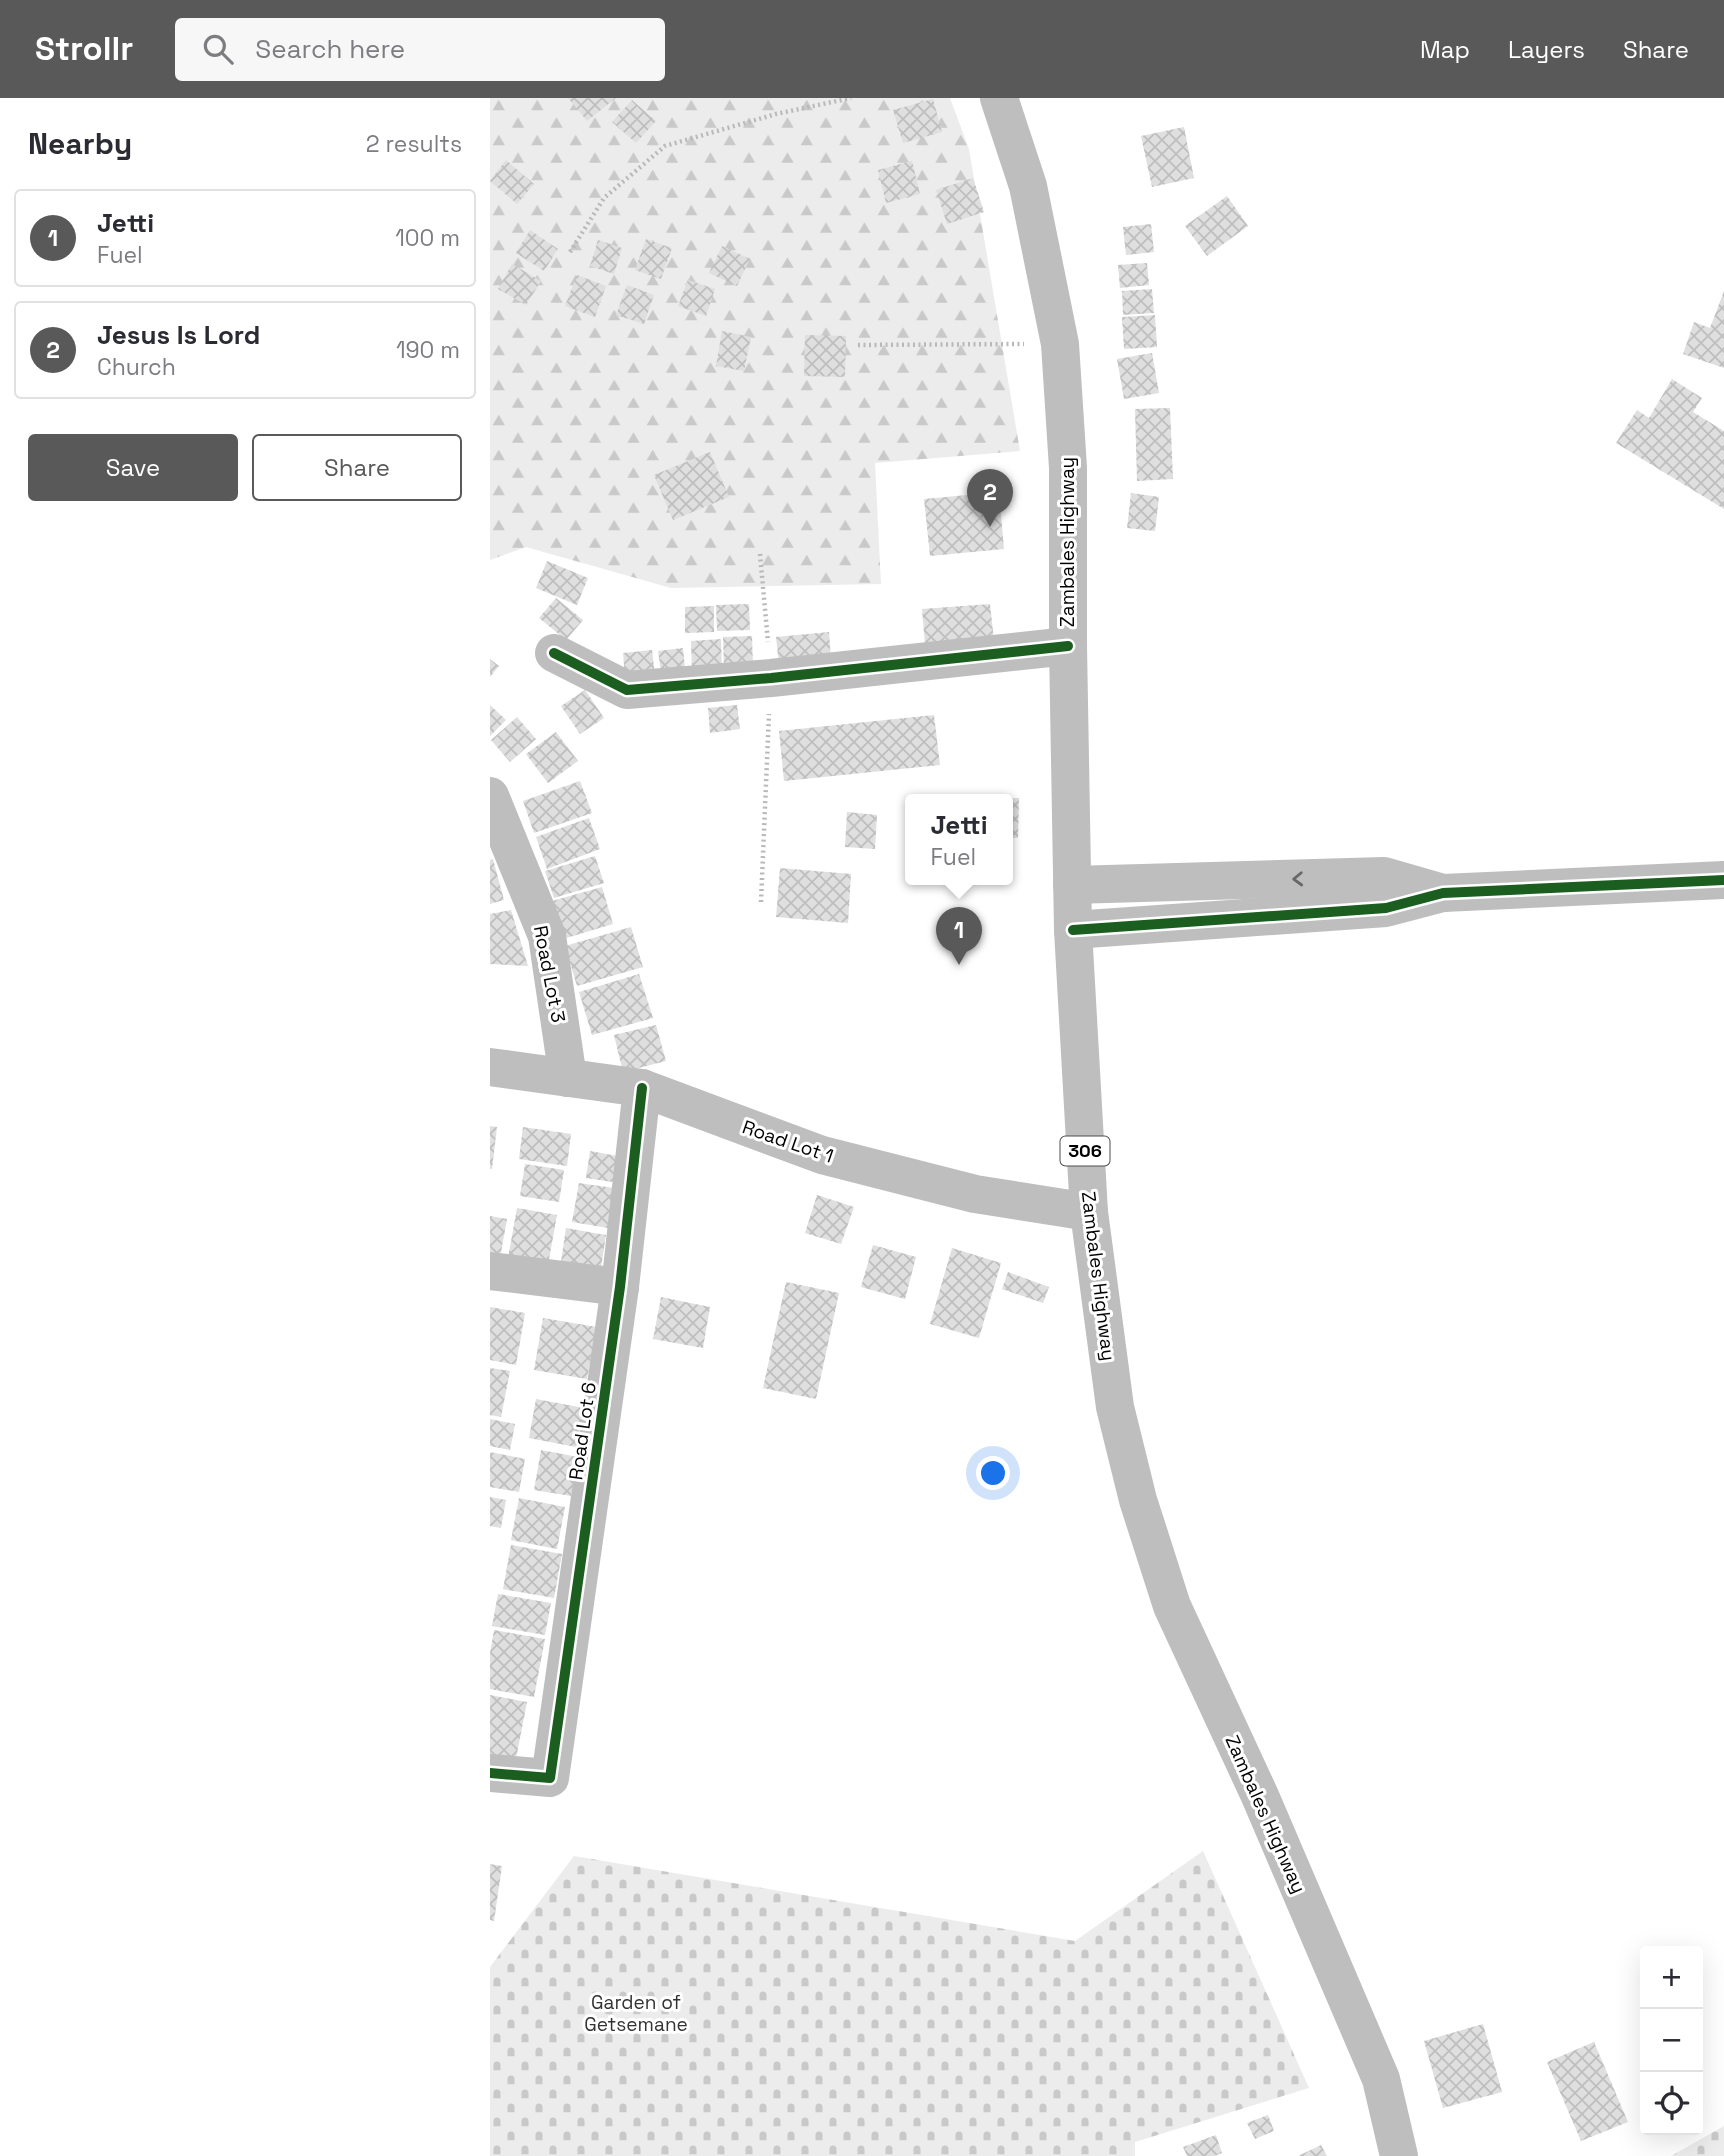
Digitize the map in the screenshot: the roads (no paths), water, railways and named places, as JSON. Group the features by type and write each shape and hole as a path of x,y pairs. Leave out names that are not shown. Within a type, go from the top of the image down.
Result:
{"street":[{"name":"Zambales Highway","path":"999,98 1028,186 1060,344 1068,468 1073,930 1089,1212 1115,1407 1138,1500 1172,1606 1260,1796 1381,2079 1399,2156"},
{"path":"554,653 627,690 771,678 1068,646"},
{"name":"Road Lot 3","path":"490,796 547,936 568,1078"},
{"path":"1072,886 1384,876 1443,893"},
{"path":"1073,930 1386,908 1443,893 1724,880"},
{"name":"Road Lot 1","path":"490,1067 642,1088 822,1155 975,1194 1089,1212"},
{"name":"Road Lot 6","path":"490,1773 550,1778 620,1287 642,1088"},
{"path":"490,1271 620,1287"}],"place":[{"name":"Jesus Is Lord","path":"990,527"},
{"name":"Jetti","path":"959,965"}],"park label":[{"name":"Garden of Getsemane","path":"636,2013"}]}
